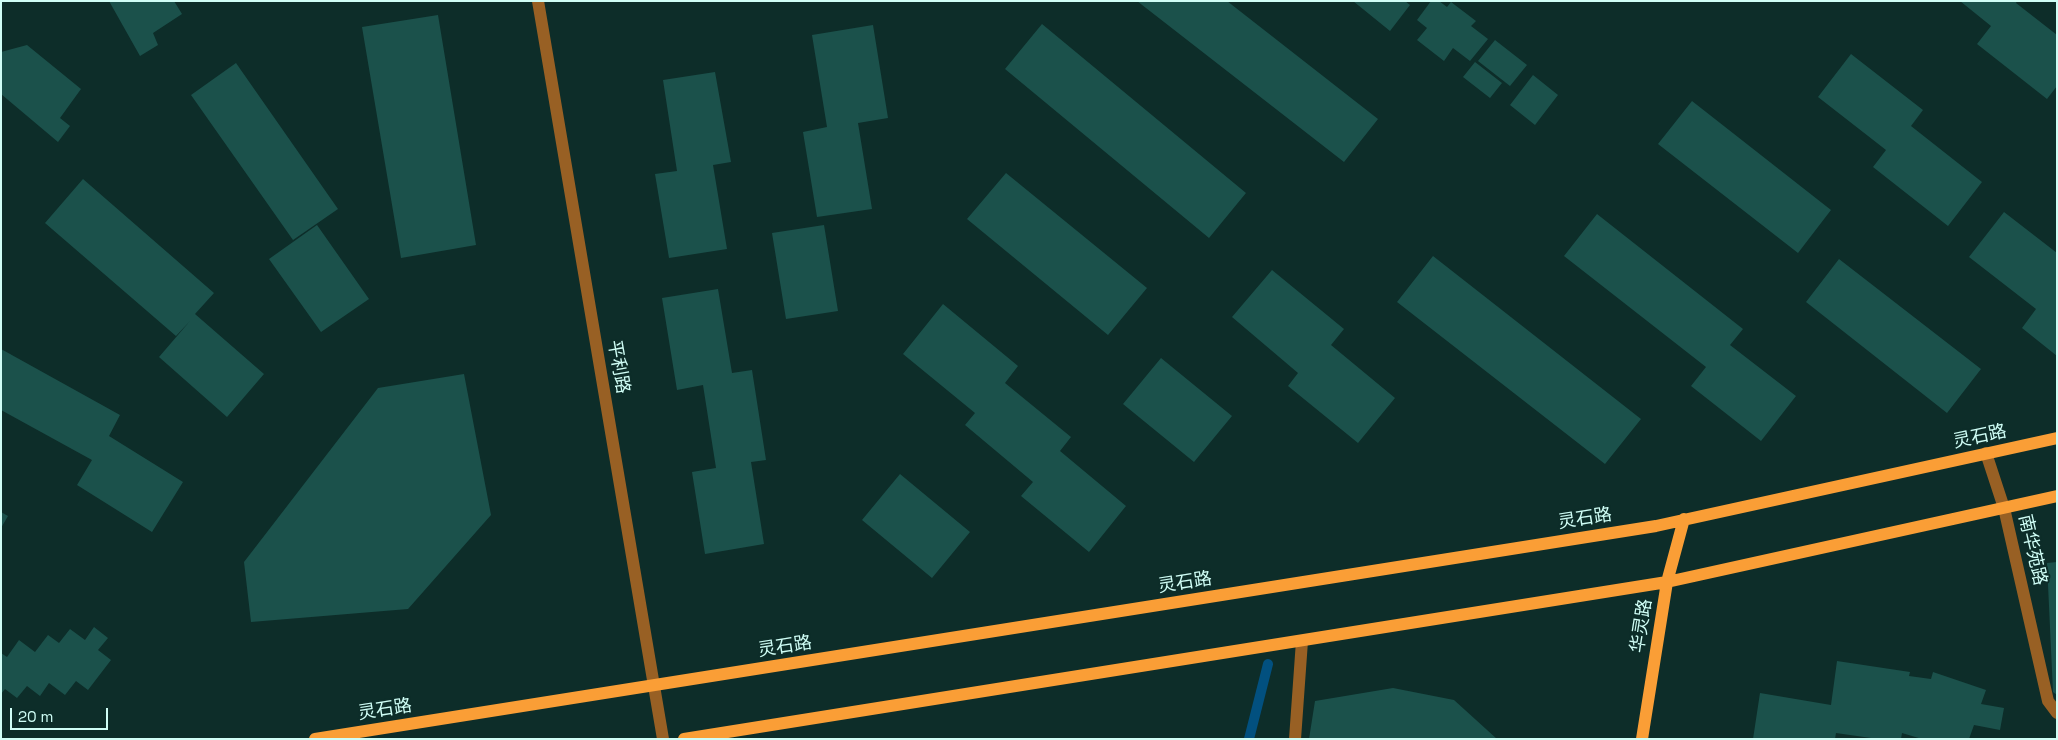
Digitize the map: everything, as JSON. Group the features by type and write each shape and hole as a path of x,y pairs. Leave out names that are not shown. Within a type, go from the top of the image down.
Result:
{"main road":[{"name":"灵石路","path":"315,739 1636,529 2057,438"},
{"path":"684,739 1667,582 2057,496"},
{"name":"华灵路","path":"1642,739 1667,582 1684,520"}],"street":[{"name":"平利路","path":"538,1 663,739"},
{"name":"南华苑路","path":"1986,453 2004,508 2048,701 2057,713"},
{"path":"1295,739 1302,641"}],"building":[{"path":"109,1 174,1 182,14 153,33 158,45 140,56"},
{"path":"1137,1 1227,1 1378,119 1344,162"},
{"path":"1353,1 1405,1 1410,5 1390,31"},
{"path":"1431,1 1439,1 1447,7 1451,2 1476,21 1471,26 1488,39 1470,61 1453,48 1444,61 1417,40 1427,28 1417,20"},
{"path":"1960,1 2017,1 2016,3 2057,35 2057,86 2047,99 1977,44 1991,26"},
{"path":"438,15 476,245 401,258 362,27"},
{"path":"1042,24 1246,193 1209,238 1005,69"},
{"path":"873,25 888,118 858,123 872,209 817,217 803,132 827,127 812,35"},
{"path":"1495,40 1527,65 1510,86 1478,61"},
{"path":"27,45 81,89 60,118 70,126 58,142 1,94 1,52"},
{"path":"1851,54 1923,110 1911,126 1982,182 1948,226 1873,167 1886,150 1818,97"},
{"path":"1475,62 1502,83 1490,98 1463,77"},
{"path":"236,63 338,209 293,240 191,95"},
{"path":"715,72 731,162 713,165 727,249 669,258 655,174 677,171 663,80"},
{"path":"1533,75 1558,95 1535,125 1510,105"},
{"path":"1692,101 1831,210 1798,253 1658,144"},
{"path":"1006,173 1147,288 1108,335 967,219"},
{"path":"83,179 214,293 195,314 264,374 227,417 159,357 190,321 176,336 45,223"},
{"path":"2004,212 2057,253 2057,356 2022,328 2036,309 1969,257"},
{"path":"1597,214 1743,329 1730,345 1796,396 1761,441 1691,386 1706,367 1564,256"},
{"path":"317,225 369,299 321,332 269,259"},
{"path":"824,225 838,311 786,319 772,233"},
{"path":"1433,256 1641,419 1605,464 1397,302"},
{"path":"1839,259 1981,369 1947,413 1806,302"},
{"path":"1272,270 1344,329 1331,345 1395,398 1358,443 1288,386 1298,373 1232,317"},
{"path":"718,289 732,373 752,370 766,460 751,462 764,544 705,554 692,472 716,468 703,385 677,390 662,298"},
{"path":"943,304 1018,366 1005,383 1071,437 1060,451 1126,506 1089,552 1021,496 1033,482 965,425 975,413 903,354"},
{"path":"1,349 120,415 109,436 183,482 152,532 77,485 92,460 1,410"},
{"path":"1161,358 1232,416 1194,462 1123,404"},
{"path":"464,374 491,515 408,609 251,622 244,562 378,388"},
{"path":"900,474 970,532 932,578 862,520"},
{"path":"1,512 8,516 1,528"},
{"path":"2057,562 2057,695 2053,692 2047,563"},
{"path":"94,627 108,638 98,650 111,660 88,690 76,681 65,695 49,683 40,696 27,686 17,698 5,689 1,694 1,653 7,657 19,640 35,652 48,635 59,643 70,629 85,640"},
{"path":"1837,661 1910,672 1909,676 1931,679 1933,672 1986,690 1981,704 2004,708 2000,730 1974,725 1969,739 1922,739 1902,733 1901,739 1878,739 1836,733 1835,739 1753,739 1760,693 1831,705"},
{"path":"1393,688 1454,700 1497,739 1309,739 1315,701"}],"waterway":[{"path":"1249,739 1268,664"}]}
